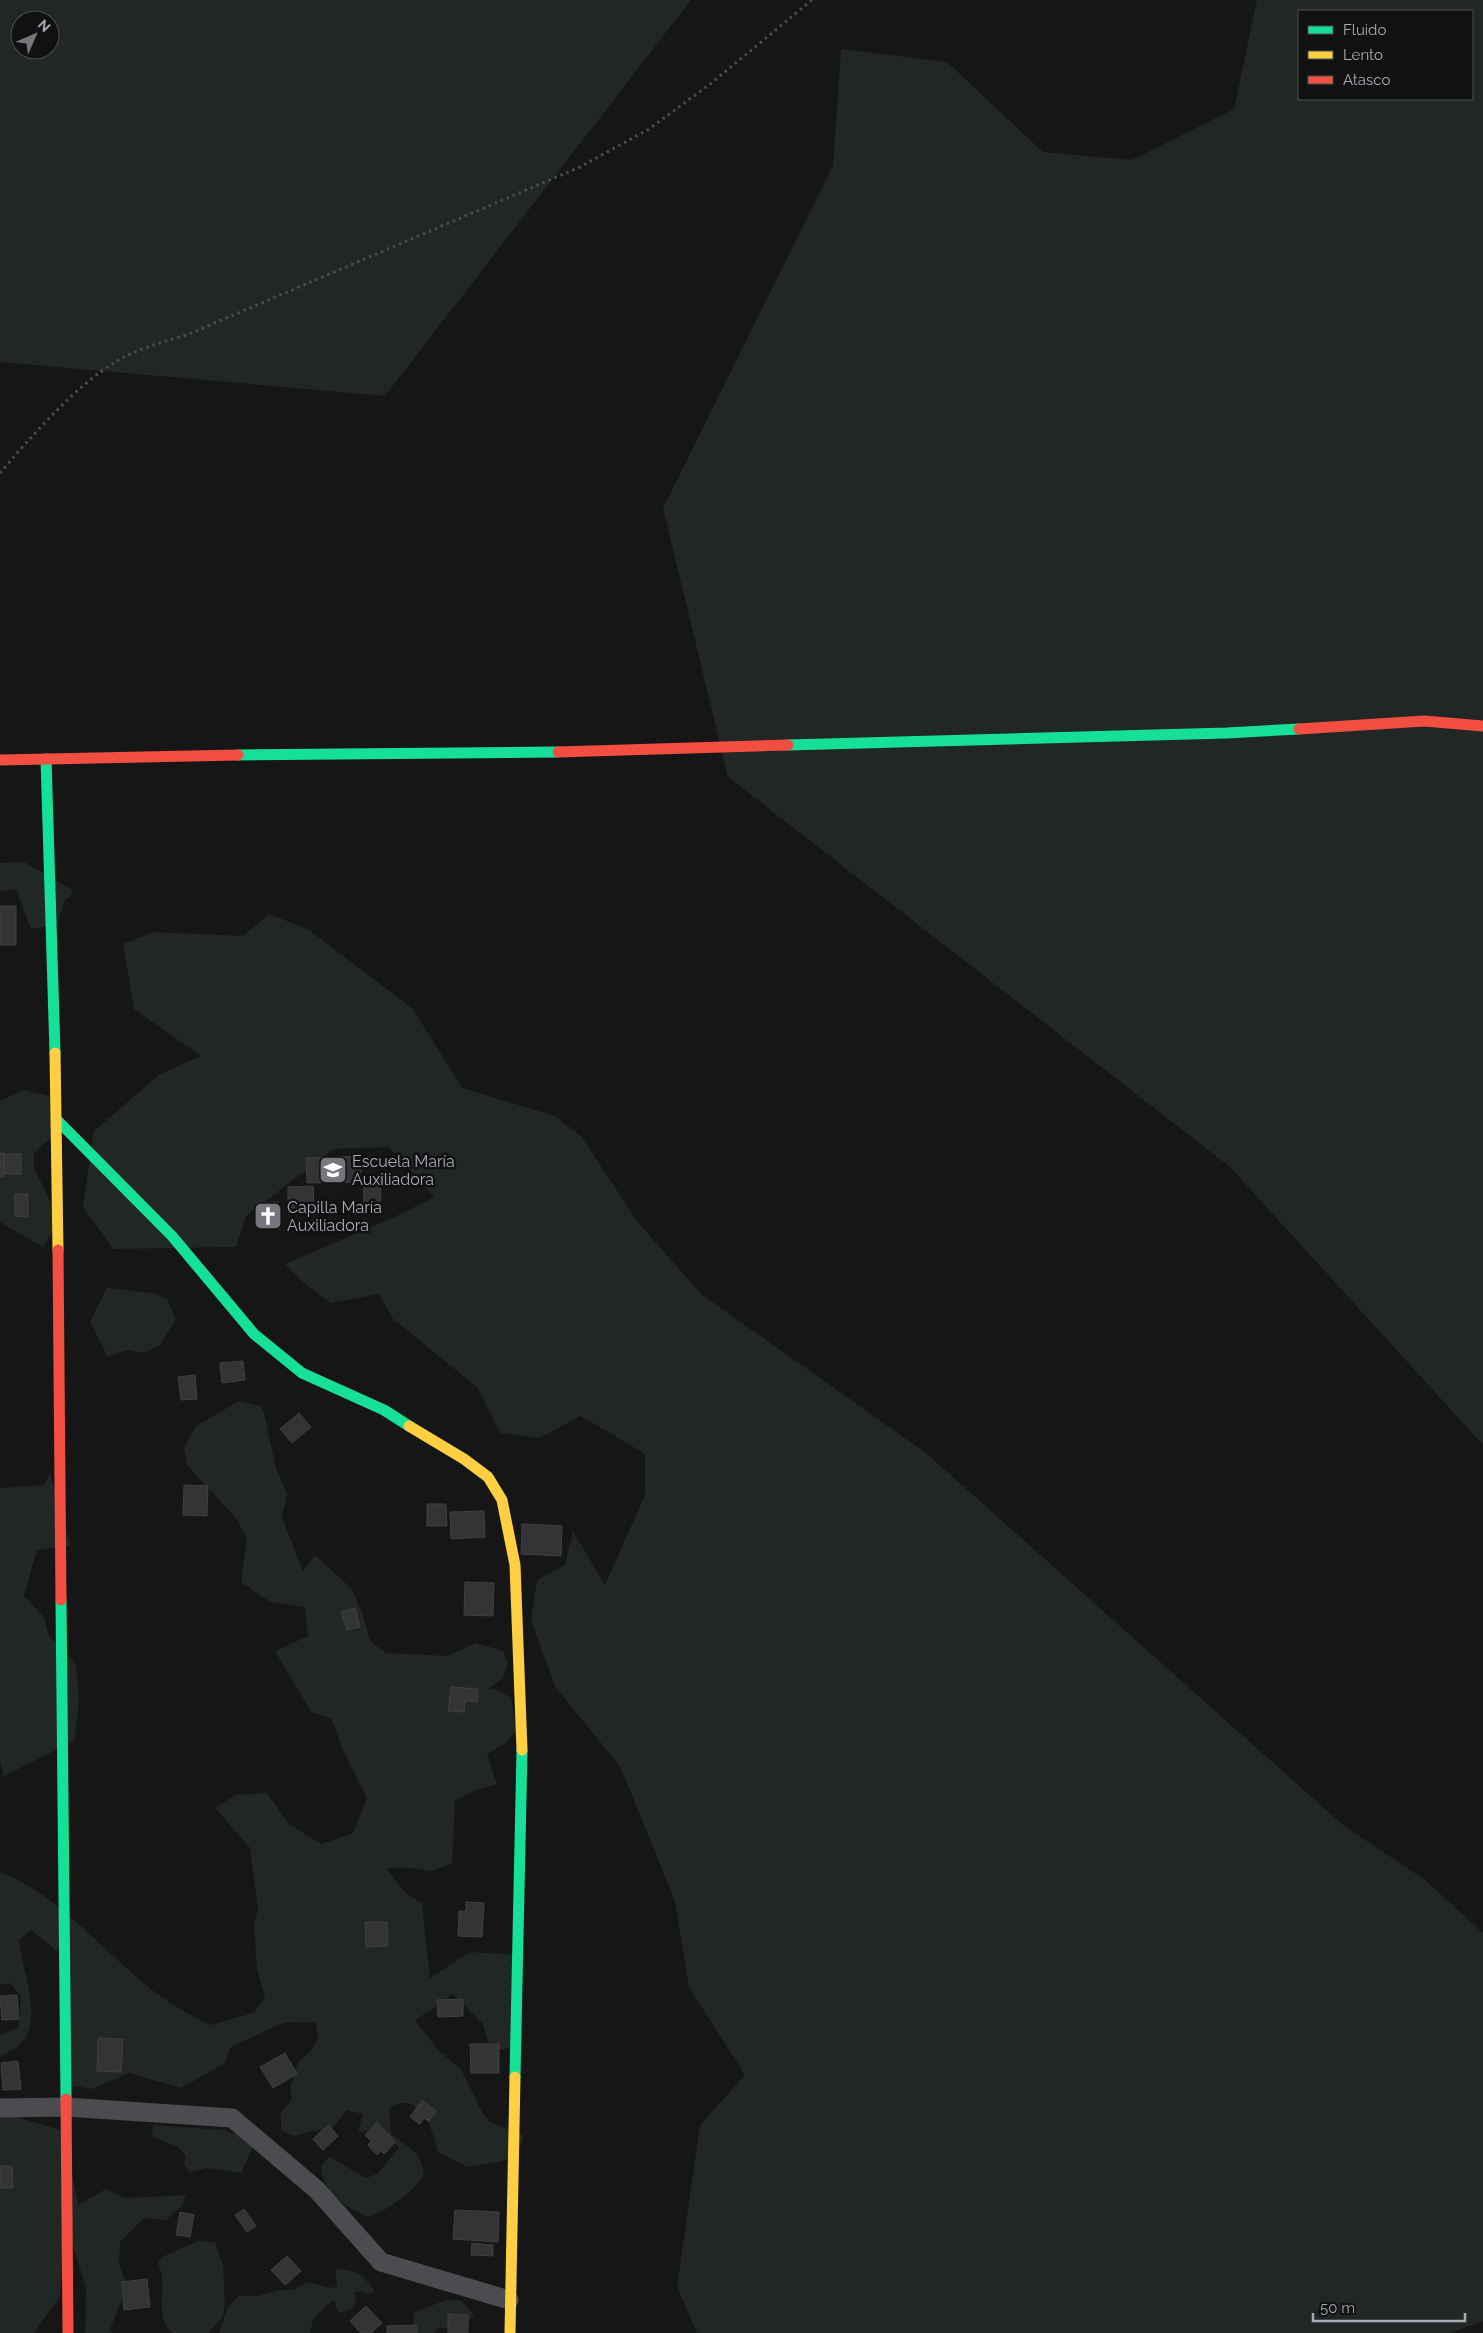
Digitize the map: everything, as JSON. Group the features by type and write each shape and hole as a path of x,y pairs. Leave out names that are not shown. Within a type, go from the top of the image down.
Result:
{"street":[{"path":"0,760 125,756 627,751 913,740 1227,733 1424,721 1483,726"},
{"path":"46,758 57,1120 68,2333"},
{"path":"57,1120 172,1236 254,1334 302,1373 384,1410 464,1459 488,1477 502,1500 515,1566 523,1726 509,2300 510,2333"},
{"path":"0,2108 66,2107 232,2118 316,2190 381,2262 509,2300"}],"path":[{"path":"0,473 82,387 115,362 144,348 189,334 580,167 649,129 709,85 812,0"}],"shaded area":[{"path":"0,0 691,0 385,396 0,362"},
{"path":"1257,0 1483,0 1483,1445 1230,1167 728,777 663,508 833,166 841,49 947,62 1043,152 1132,160 1234,109"},
{"path":"24,862 73,890 70,897 65,900 57,925 31,929 16,889 0,892 0,863"},
{"path":"269,914 308,929 413,1009 462,1088 555,1116 581,1136 637,1221 701,1294 926,1453 1343,1825 1424,1879 1483,1933 1483,2321 1450,2333 697,2333 677,2287 700,2125 745,2075 689,1987 675,1901 620,1766 555,1687 531,1619 537,1580 565,1565 573,1531 605,1585 645,1495 645,1454 581,1416 539,1438 500,1433 478,1388 392,1318 379,1294 331,1303 303,1282 285,1264 401,1214 434,1197 389,1147 334,1149 246,1216 236,1247 113,1249 83,1207 94,1131 160,1074 201,1056 134,1009 123,944 154,932 243,936"},
{"path":"23,1090 54,1097 57,1132 34,1153 34,1168 58,1217 52,1233 43,1247 0,1222 0,1101"},
{"path":"107,1288 153,1293 167,1299 176,1320 160,1345 144,1353 128,1350 108,1357 90,1322"},
{"path":"239,1401 260,1406 264,1413 276,1468 287,1494 282,1517 303,1571 315,1555 352,1589 363,1615 370,1641 386,1653 447,1656 476,1643 503,1651 508,1663 503,1678 486,1691 494,1688 511,1698 517,1731 504,1744 487,1754 497,1784 473,1791 455,1801 452,1864 431,1871 411,1868 386,1868 405,1892 422,1904 430,1978 470,1952 521,1955 512,2048 494,2050 489,2044 483,2024 452,1993 442,2003 415,2020 438,2050 461,2069 482,2112 490,2122 524,2136 516,2155 499,2162 468,2167 438,2152 428,2122 415,2107 408,2103 399,2104 389,2109 391,2134 409,2147 421,2161 424,2176 399,2200 369,2217 344,2204 330,2191 325,2183 321,2165 330,2157 366,2178 377,2174 399,2148 379,2127 358,2133 363,2114 347,2110 332,2129 323,2129 293,2136 281,2130 281,2113 292,2099 290,2087 298,2062 310,2052 318,2039 316,2023 288,2022 231,2047 224,2064 181,2088 129,2073 92,2089 64,2084 67,1959 31,1930 19,1940 29,1990 31,2022 26,2036 16,2047 0,2056 0,2035 19,2027 21,1997 10,1983 0,1985 0,1872 22,1882 43,1895 64,1911 143,1983 168,2002 209,2025 254,2013 265,1997 257,1970 254,1923 258,1909 250,1848 215,1808 235,1795 267,1793 289,1824 321,1844 353,1833 367,1798 342,1748 331,1718 312,1713 275,1651 308,1636 305,1607 270,1602 241,1582 247,1538 235,1517 187,1465 184,1448 196,1426"},
{"path":"50,1474 71,1546 37,1550 24,1596 44,1617 49,1636 76,1664 79,1703 74,1741 4,1776 0,1760 0,1488 44,1485"},
{"path":"10,2115 64,2131 78,2205 106,2189 124,2198 186,2195 182,2206 166,2220 144,2218 120,2242 119,2264 127,2287 110,2329 113,2333 85,2333 86,2286 66,2226 60,2296 34,2333 0,2333 0,2117"},
{"path":"153,2125 223,2130 242,2136 253,2148 241,2173 207,2168 189,2172 184,2164 186,2156 179,2148 152,2136"},
{"path":"198,2241 215,2242 223,2265 225,2306 222,2318 208,2333 173,2333 164,2322 162,2275 158,2262 162,2257"},
{"path":"335,2269 348,2270 358,2274 367,2281 375,2292 368,2294 362,2291 355,2292 354,2304 350,2310 343,2312 338,2312 334,2299 313,2319 310,2333 219,2333 227,2308 239,2296 258,2296 280,2290 293,2290 307,2282 333,2288 337,2287"},
{"path":"445,2300 461,2300 474,2315 463,2329 437,2328 434,2333 412,2333 414,2313"}],"building":[{"path":"0,906 16,906 16,945 0,945"},
{"path":"0,1153 4,1153 3,1177 0,1177"},
{"path":"4,1154 21,1154 21,1174 4,1174"},
{"name":"Escuela María Auxiliadora","path":"360,1156 361,1182 307,1183 306,1158"},
{"name":"Escuela María Auxiliadora","path":"380,1180 381,1201 364,1202 363,1181"},
{"path":"313,1186 314,1208 288,1208 288,1187"},
{"path":"15,1194 28,1194 28,1217 15,1216"},
{"name":"Capilla María Auxiliadora","path":"278,1202 279,1229 258,1229 257,1203"},
{"path":"243,1361 245,1380 222,1383 220,1363"},
{"path":"195,1375 197,1399 181,1400 178,1377"},
{"path":"299,1413 311,1427 292,1443 280,1429"},
{"path":"184,1485 208,1486 207,1516 183,1515"},
{"path":"427,1504 446,1504 447,1526 427,1526"},
{"path":"484,1511 485,1537 451,1539 450,1512"},
{"path":"522,1524 562,1526 561,1556 521,1554"},
{"path":"465,1582 494,1583 493,1616 464,1615"},
{"path":"355,1608 360,1627 347,1630 341,1612"},
{"path":"451,1687 478,1689 477,1702 465,1701 464,1712 448,1711"},
{"path":"466,1902 484,1903 482,1937 458,1936 459,1911 466,1911"},
{"path":"365,1922 387,1922 388,1946 366,1947"},
{"path":"17,1995 19,2019 2,2020 0,1996"},
{"path":"463,1999 463,2016 438,2017 437,2000"},
{"path":"98,2038 123,2039 121,2072 97,2071"},
{"path":"470,2044 499,2044 499,2073 471,2073"},
{"path":"285,2053 297,2074 273,2088 260,2067"},
{"path":"18,2061 21,2089 3,2090 1,2063"},
{"path":"422,2100 436,2111 429,2121 424,2118 420,2124 410,2117"},
{"path":"377,2122 395,2142 384,2154 381,2151 377,2155 368,2145 371,2141 365,2135"},
{"path":"328,2125 338,2136 323,2150 313,2139"},
{"path":"0,2166 12,2166 13,2188 0,2188"},
{"path":"244,2209 256,2226 247,2232 235,2215"},
{"path":"455,2210 499,2212 498,2242 453,2239"},
{"path":"180,2212 194,2215 190,2237 176,2235"},
{"path":"472,2243 493,2245 493,2256 471,2255"},
{"path":"287,2256 301,2271 285,2285 271,2270"},
{"path":"147,2279 150,2307 124,2310 122,2282"},
{"path":"366,2306 382,2323 371,2333 361,2333 350,2321"},
{"path":"448,2314 468,2315 468,2333 448,2333"},
{"path":"417,2325 417,2333 387,2333 387,2326"}],"traffic: fast":[{"path":"788,745 1227,733 1299,729"},
{"path":"238,755 558,752"},
{"path":"46,759 55,1053"},
{"path":"57,1120 172,1236 254,1334 302,1373 384,1410 409,1426"},
{"path":"61,1600 66,2099"},
{"path":"515,2077 522,1750"}],"traffic: slow":[{"path":"55,1053 58,1250"},
{"path":"409,1426 464,1459 488,1477 502,1500 515,1565 522,1750"},
{"path":"510,2333 515,2077"}],"traffic: jam":[{"path":"1299,729 1424,721 1483,726"},
{"path":"558,752 788,745"},
{"path":"0,760 238,755"},
{"path":"58,1250 61,1600"},
{"path":"66,2099 68,2333"}],"place":[{"name":"Escuela María Auxiliadora","path":"333,1170"},
{"name":"Capilla María Auxiliadora","path":"268,1216"}]}
